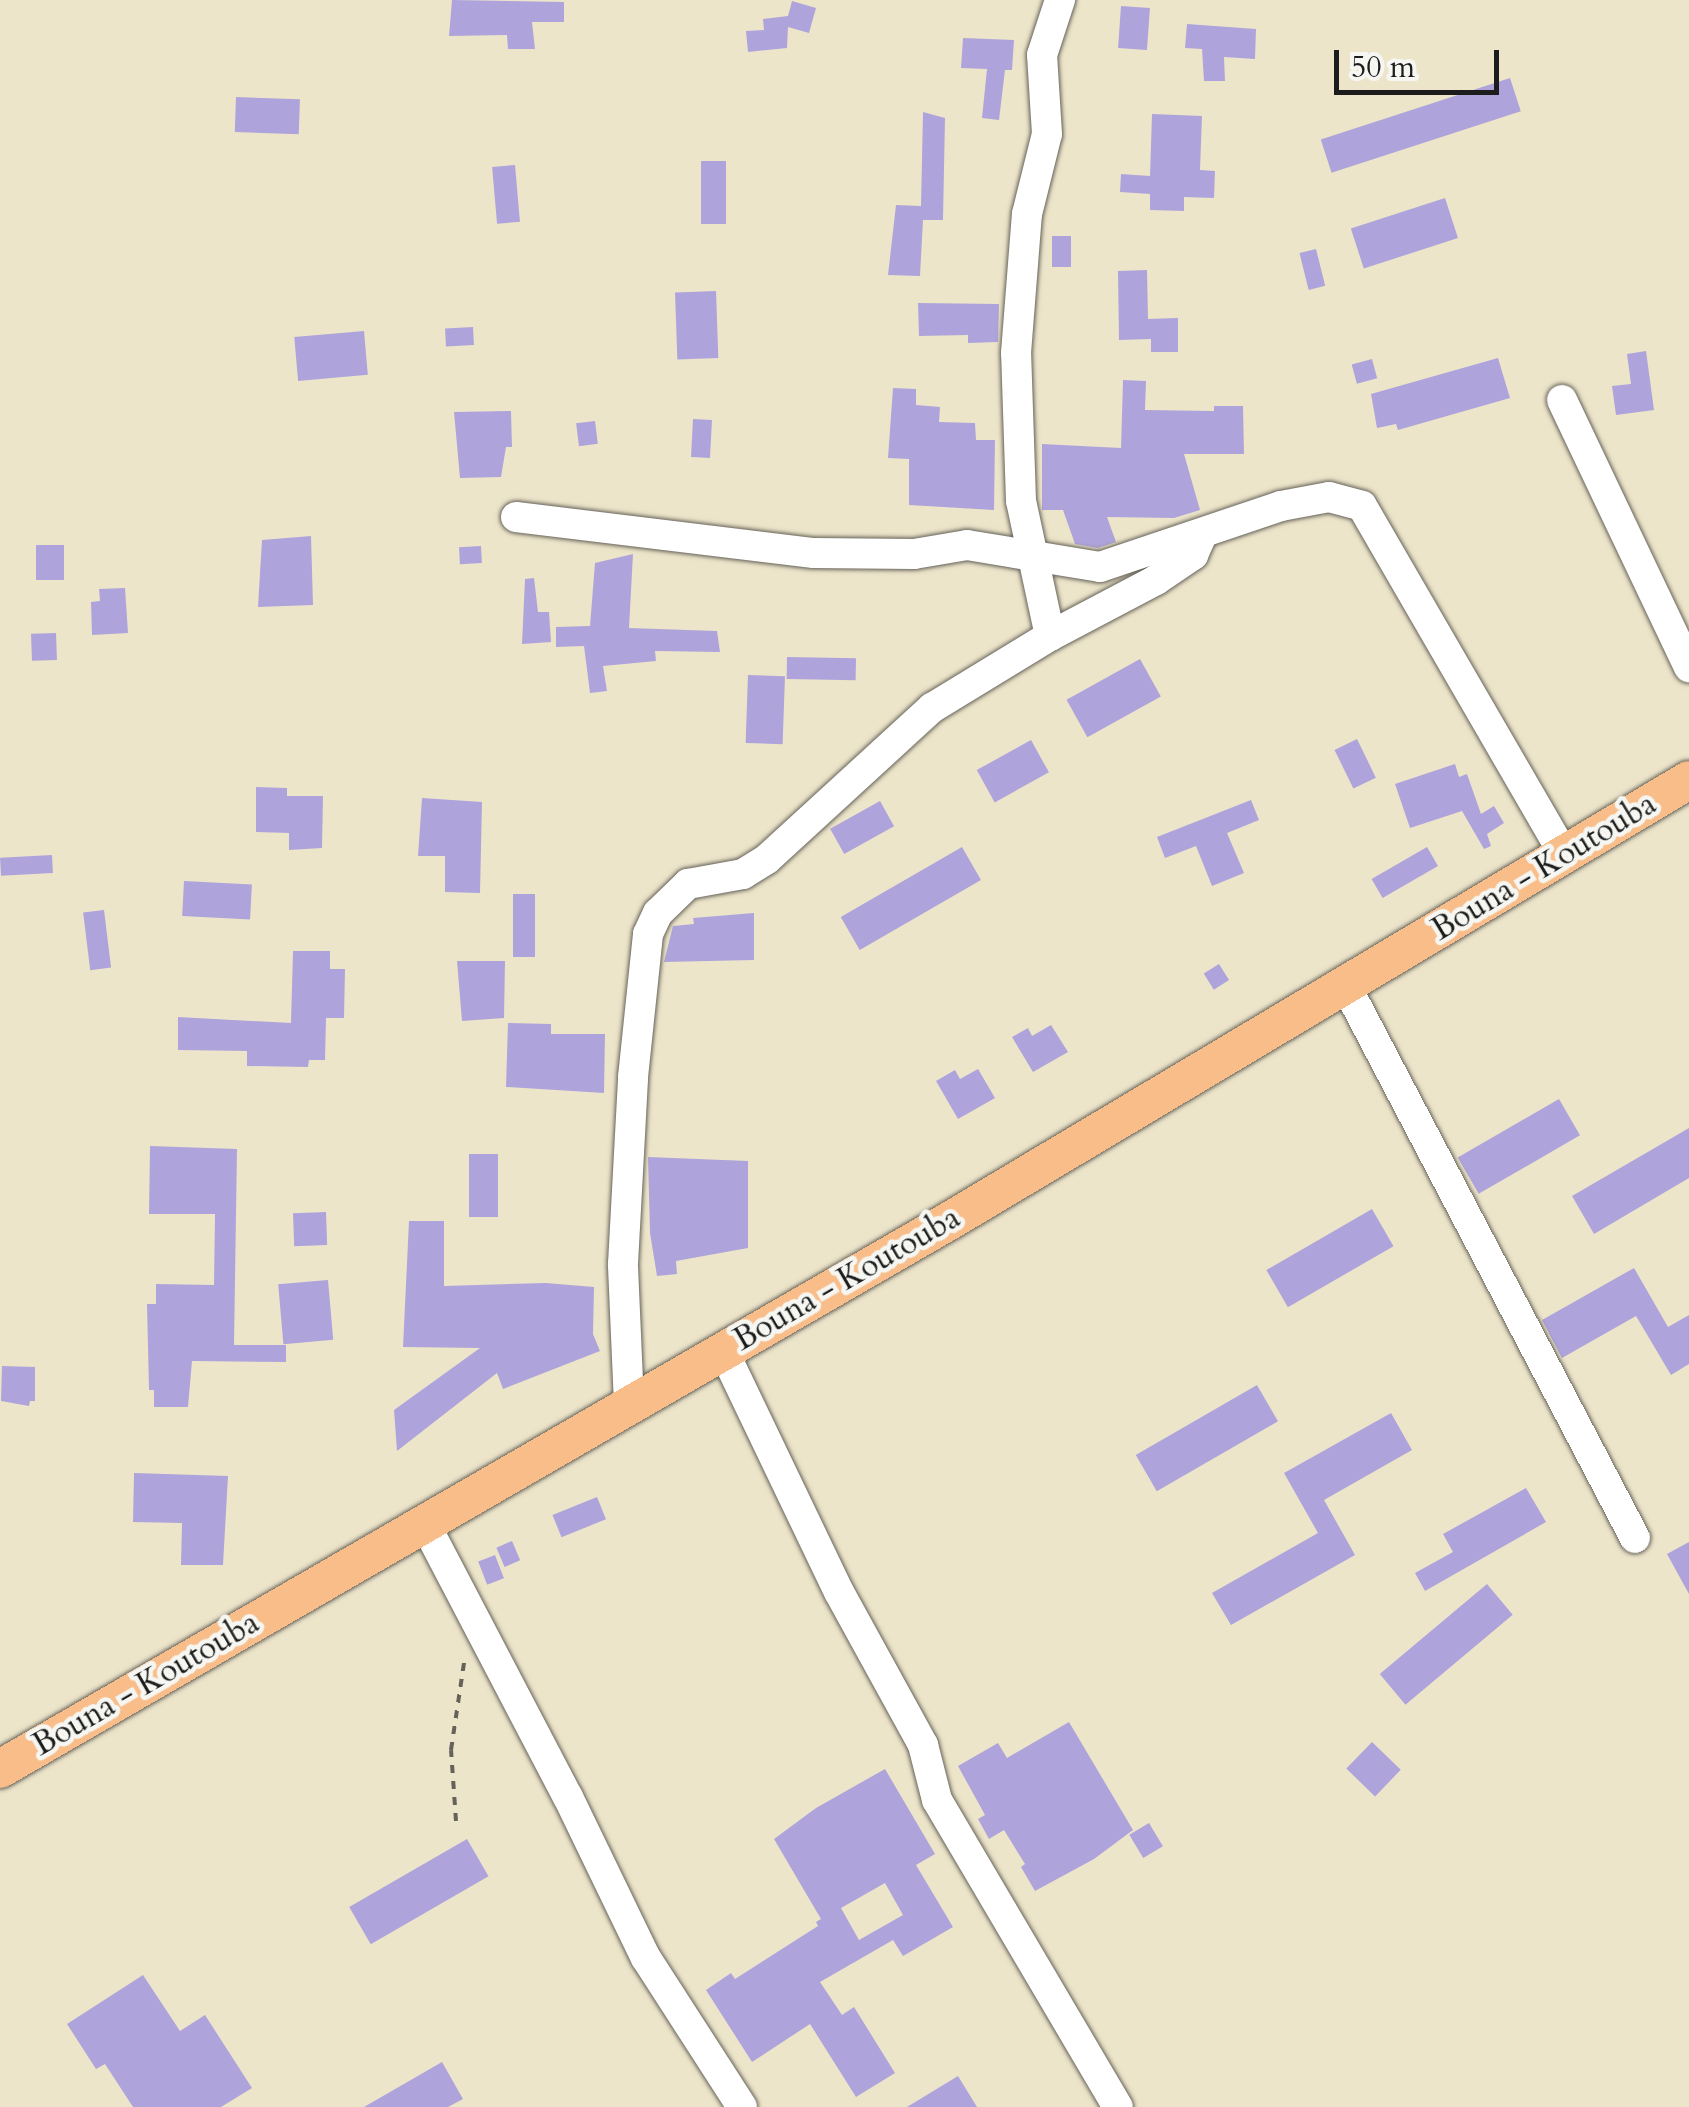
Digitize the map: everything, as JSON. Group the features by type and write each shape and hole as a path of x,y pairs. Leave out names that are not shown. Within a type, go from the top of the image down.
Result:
{"main road":[{"name":"Bouna - Koutouba","path":"0,1769 1346,986 1689,780"}],"street":[{"path":"1050,636 1020,501 1016,353 1027,214 1047,134 1042,55 1060,0"},
{"path":"1562,400 1689,666"},
{"path":"516,517 814,553 914,554 967,544 1100,567 1281,506 1329,497 1362,506 1564,855"},
{"path":"629,1404 622,1264 633,1078 648,934 658,913 688,884 743,874 766,859 932,708 1050,636 1156,580 1193,555 1203,532"},
{"path":"1346,986 1635,1538"},
{"path":"723,1350 839,1592 922,1745 937,1800 1118,2107"},
{"path":"424,1522 568,1796 646,1958 742,2107"}],"path":[{"path":"456,1821 452,1750 471,1617"}],"building":[{"path":"452,0 564,2 564,22 532,22 535,49 508,49 507,35 449,36"},
{"path":"792,1 816,8 809,33 788,27 787,48 748,52 746,31 764,30 763,19 788,16"},
{"path":"1121,6 1150,8 1147,50 1118,48"},
{"path":"1187,24 1256,29 1255,59 1224,57 1225,81 1204,81 1202,49 1185,48"},
{"path":"963,38 1014,40 1012,70 1005,70 999,120 982,118 987,69 961,68"},
{"path":"1510,78 1521,111 1332,173 1321,139"},
{"path":"236,97 300,99 299,134 235,132"},
{"path":"923,112 945,118 943,220 923,220 920,276 888,275 896,205 921,206"},
{"path":"1152,114 1202,116 1200,170 1215,171 1214,198 1184,197 1184,211 1150,210 1150,194 1120,192 1121,174 1150,176"},
{"path":"701,161 726,161 726,224 701,224"},
{"path":"515,165 520,222 497,224 492,167"},
{"path":"1445,198 1458,238 1364,269 1351,229"},
{"path":"1052,236 1071,236 1071,267 1052,267"},
{"path":"1316,249 1325,286 1309,290 1300,253"},
{"path":"1147,270 1148,319 1178,318 1178,352 1151,352 1151,339 1119,340 1118,271"},
{"path":"716,291 718,358 677,359 675,292"},
{"path":"918,303 999,304 998,342 968,343 968,335 919,336"},
{"path":"473,327 474,345 446,346 445,328"},
{"path":"364,331 368,375 298,381 294,337"},
{"path":"1646,351 1654,410 1616,415 1612,386 1631,384 1627,354"},
{"path":"1498,358 1510,398 1398,430 1396,424 1377,428 1371,394"},
{"path":"1372,359 1377,378 1357,384 1352,364"},
{"path":"1123,380 1146,381 1145,410 1214,411 1214,406 1243,406 1244,454 1184,454 1200,510 1174,518 1107,517 1116,542 1098,548 1075,544 1063,510 1042,510 1042,444 1121,448"},
{"path":"893,388 916,389 916,405 940,407 939,422 975,423 976,440 995,440 994,510 909,505 909,459 888,458"},
{"path":"511,411 512,447 506,447 501,477 460,478 454,412"},
{"path":"693,419 712,420 710,458 691,457"},
{"path":"595,421 598,444 579,446 576,423"},
{"path":"311,536 313,605 258,607 262,540"},
{"path":"36,545 64,545 64,580 36,580"},
{"path":"481,546 482,563 460,564 459,547"},
{"path":"633,554 629,628 717,631 720,652 655,651 656,661 603,666 607,691 590,693 584,646 556,647 556,627 590,626 595,563"},
{"path":"534,578 538,612 549,612 551,642 522,644 525,579"},
{"path":"125,588 128,633 92,635 91,602 100,601 99,589"},
{"path":"56,633 57,660 32,661 31,634"},
{"path":"787,657 856,658 856,680 787,679"},
{"path":"1140,659 1161,697 1087,737 1067,700"},
{"path":"748,675 785,676 783,744 746,743"},
{"path":"1357,739 1376,778 1353,789 1335,750"},
{"path":"1031,740 1049,772 995,802 977,770"},
{"path":"1455,764 1459,777 1467,774 1481,814 1494,806 1504,823 1487,834 1491,846 1484,849 1462,811 1410,828 1395,784"},
{"path":"256,787 287,788 287,796 323,796 322,848 289,850 289,833 256,832"},
{"path":"422,798 482,802 480,893 445,892 445,856 418,856"},
{"path":"1251,800 1259,820 1227,833 1244,873 1212,886 1196,846 1165,858 1157,837"},
{"path":"880,801 894,826 844,854 830,829"},
{"path":"962,847 981,880 860,950 841,917"},
{"path":"1427,847 1438,866 1383,898 1372,879"},
{"path":"52,855 53,873 1,876 0,858"},
{"path":"184,881 252,885 250,920 182,916"},
{"path":"513,894 535,894 535,957 513,957"},
{"path":"104,910 111,968 90,970 83,913"},
{"path":"754,913 754,960 664,962 673,926 694,924 693,918"},
{"path":"293,951 330,951 330,969 345,969 344,1018 326,1018 325,1060 309,1060 308,1067 247,1066 247,1051 178,1050 178,1017 291,1023"},
{"path":"457,961 505,961 504,1018 462,1021"},
{"path":"1219,964 1229,980 1214,990 1204,974"},
{"path":"508,1023 551,1024 551,1034 605,1034 604,1093 506,1087"},
{"path":"1051,1025 1068,1052 1033,1072 1012,1037 1028,1028 1032,1036"},
{"path":"978,1069 995,1098 958,1119 936,1081 955,1070 960,1079"},
{"path":"1559,1099 1580,1135 1479,1194 1458,1158"},
{"path":"1689,1128 1689,1178 1594,1234 1572,1196"},
{"path":"150,1146 237,1149 234,1345 286,1345 286,1362 192,1361 188,1407 154,1407 154,1390 149,1390 147,1304 156,1304 156,1284 214,1285 215,1214 149,1214"},
{"path":"469,1154 498,1154 498,1217 469,1217"},
{"path":"648,1157 748,1161 748,1248 676,1261 677,1274 657,1276 650,1233"},
{"path":"1372,1209 1394,1246 1288,1307 1266,1270"},
{"path":"326,1212 327,1245 294,1246 293,1213"},
{"path":"409,1221 444,1221 444,1286 546,1283 594,1287 593,1334 600,1351 503,1389 497,1373 397,1451 394,1410 480,1348 403,1347"},
{"path":"1634,1268 1668,1327 1689,1315 1689,1364 1671,1375 1636,1316 1562,1358 1542,1320"},
{"path":"328,1280 333,1340 283,1344 278,1284"},
{"path":"2,1366 35,1367 35,1401 30,1401 29,1406 1,1401"},
{"path":"1257,1385 1278,1421 1157,1491 1136,1455"},
{"path":"1391,1413 1412,1450 1324,1500 1355,1555 1231,1625 1212,1593 1318,1533 1284,1473"},
{"path":"134,1473 228,1476 223,1565 181,1565 182,1523 133,1522"},
{"path":"1526,1488 1546,1522 1425,1591 1415,1573 1453,1552 1443,1534"},
{"path":"597,1497 606,1519 561,1537 552,1515"},
{"path":"512,1541 520,1560 505,1567 496,1548"},
{"path":"1689,1542 1689,1594 1667,1554"},
{"path":"495,1555 504,1578 487,1585 478,1561"},
{"path":"1487,1584 1513,1615 1405,1705 1380,1674"},
{"path":"1069,1722 1133,1830 1094,1859 1035,1891 1021,1867 1025,1864 1004,1830 989,1839 978,1819 985,1815 958,1766 998,1743 1007,1758"},
{"path":"1372,1742 1401,1770 1375,1796 1346,1769"},
{"path":"885,1769 935,1854 916,1865 953,1927 903,1956 893,1940 820,1982 842,2015 854,2007 895,2073 856,2097 810,2024 752,2062 706,1990 731,1973 735,1979 818,1926 816,1922 821,1919 774,1839 816,1808","holes":["885,1883 903,1915 859,1940 841,1908"]},
{"path":"1149,1823 1163,1846 1143,1858 1129,1835"},
{"path":"467,1839 488,1876 371,1944 349,1907"},
{"path":"143,1975 180,2031 205,2015 252,2088 221,2107 133,2107 105,2064 96,2069 67,2024"},
{"path":"442,2062 463,2099 448,2107 364,2107"},
{"path":"958,2076 977,2107 907,2107"}]}
